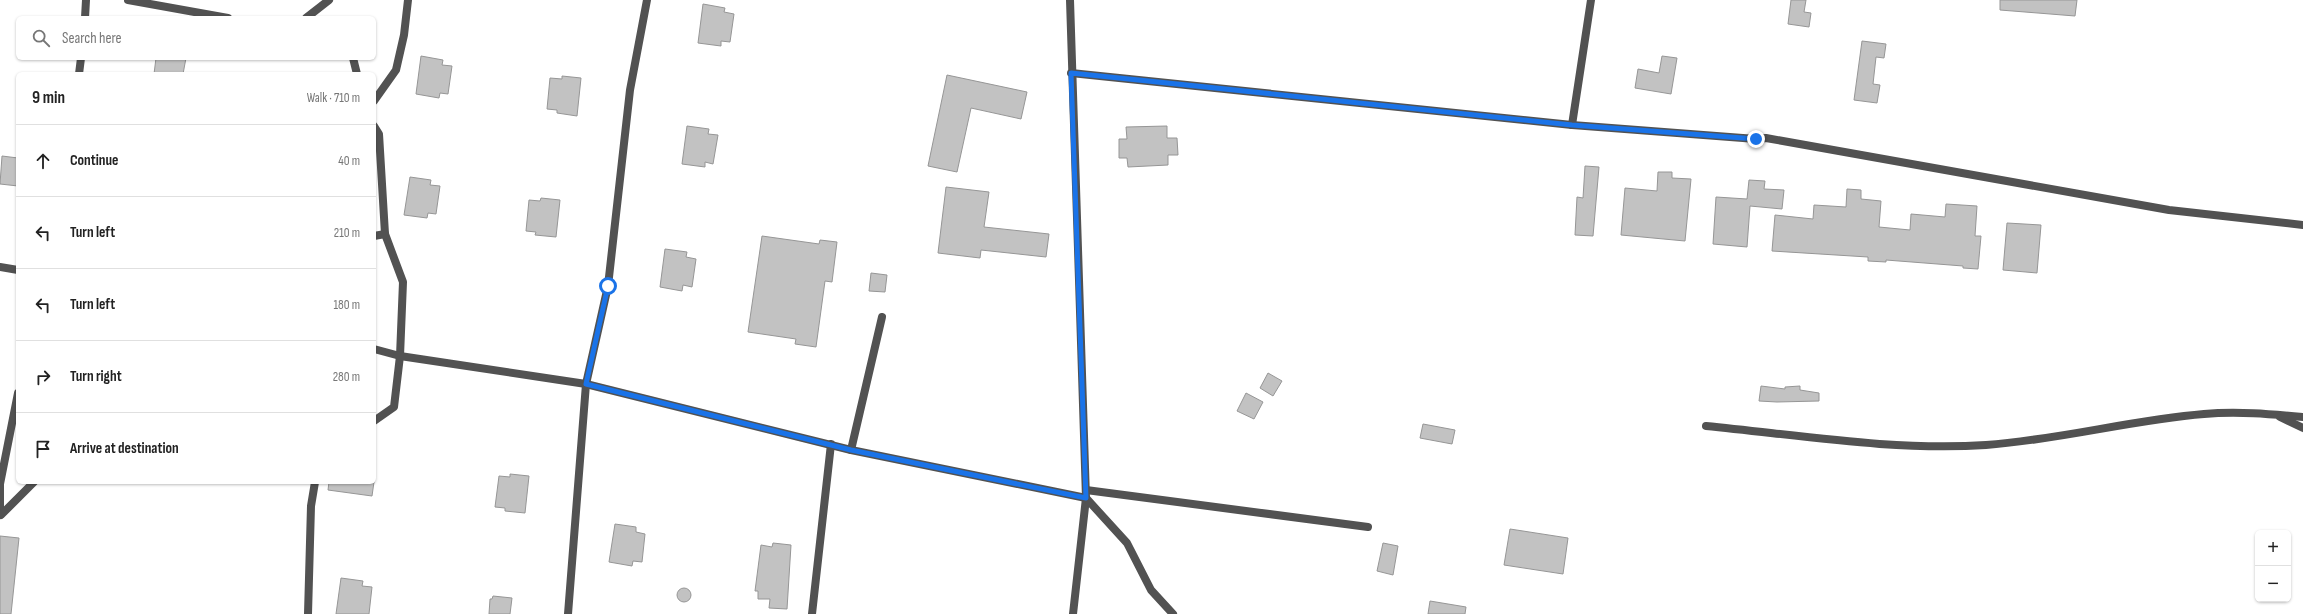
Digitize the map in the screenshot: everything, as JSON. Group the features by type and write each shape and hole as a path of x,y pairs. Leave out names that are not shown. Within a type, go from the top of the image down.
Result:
{"street":[{"path":"85,16 86,0"},
{"path":"128,0 217,16"},
{"path":"309,16 329,0"},
{"path":"376,98 396,70 404,35 408,0"},
{"path":"568,614 586,384 608,286 630,90 647,0"},
{"path":"1070,0 1071,73 1086,490 1073,614"},
{"path":"1572,125 1591,0"},
{"path":"79,72 81,60"},
{"path":"354,60 356,72"},
{"path":"1071,73 1572,125 1756,139 1766,138 2169,210 2303,225"},
{"path":"376,129 379,134 385,234 403,282 400,356 394,407 376,420"},
{"path":"376,236 385,234"},
{"path":"0,267 16,270"},
{"path":"851,450 882,317"},
{"path":"376,350 400,356 586,384 851,450 1086,498 1127,544 1151,590 1173,614"},
{"path":"1,515 0,484 16,403"},
{"path":"1706,426 1808,437 1946,448 1988,445 2203,414 2240,412 2303,417"},
{"path":"2276,415 2303,428"},
{"path":"812,614 830,444"},
{"path":"1,515 32,484"},
{"path":"299,614 307,611 311,506 315,484"},
{"path":"1086,490 1368,527"}],"building":[{"path":"1791,0 1806,0 1804,12 1811,13 1809,27 1788,24"},
{"path":"2000,0 2077,0 2075,16 2000,10"},
{"path":"703,4 725,8 724,12 734,14 730,42 721,41 721,46 698,43"},
{"path":"1862,41 1886,44 1884,58 1876,57 1873,84 1880,85 1877,103 1854,100"},
{"path":"421,56 443,60 442,65 452,66 448,94 440,93 439,98 416,94"},
{"path":"1662,56 1677,58 1671,94 1635,88 1638,69 1659,73"},
{"path":"156,60 186,60 183,72 154,72"},
{"path":"947,75 1027,92 1021,119 971,108 957,172 928,166"},
{"path":"562,76 581,78 577,116 557,113 557,110 547,109 550,78 562,79"},
{"path":"687,126 709,129 708,134 718,135 713,164 705,162 705,167 682,164"},
{"path":"1167,126 1167,138 1177,138 1178,155 1168,155 1168,165 1128,167 1127,158 1119,158 1119,139 1127,139 1126,127"},
{"path":"2,156 16,158 16,186 0,184"},
{"path":"1585,166 1599,167 1593,236 1575,235 1577,197 1583,198"},
{"path":"1658,172 1672,172 1672,178 1691,179 1685,241 1621,235 1625,188 1657,191"},
{"path":"410,177 431,180 430,185 440,186 436,214 428,213 427,218 404,215"},
{"path":"1749,180 1765,181 1764,189 1784,190 1782,209 1750,206 1747,247 1713,244 1716,197 1747,199"},
{"path":"946,187 989,192 984,227 1049,234 1046,257 981,250 980,258 938,253"},
{"path":"1847,189 1861,190 1861,199 1881,201 1879,227 1910,230 1911,214 1945,217 1946,204 1977,206 1975,236 1981,236 1978,269 1963,268 1963,266 1886,260 1886,262 1868,261 1868,257 1772,251 1775,215 1813,219 1814,205 1846,207"},
{"path":"541,198 560,200 556,237 535,235 536,232 526,231 529,200 540,201"},
{"path":"2007,223 2041,225 2037,273 2003,270"},
{"path":"762,236 819,244 820,240 837,242 832,282 825,281 816,347 795,344 796,339 748,332"},
{"path":"665,249 687,252 686,257 696,259 692,287 683,285 682,291 660,287"},
{"path":"871,273 887,275 885,292 869,291"},
{"path":"1268,373 1282,381 1273,396 1260,388"},
{"path":"1761,386 1785,389 1785,387 1800,386 1800,390 1819,393 1819,401 1759,401"},
{"path":"1246,393 1263,402 1254,419 1237,411"},
{"path":"1423,424 1455,430 1452,444 1420,438"},
{"path":"510,474 529,476 525,513 505,511 505,508 495,507 499,476 510,477"},
{"path":"329,484 374,484 372,496 328,490"},
{"path":"615,524 636,527 636,532 645,534 642,562 633,561 632,566 609,562"},
{"path":"1510,529 1568,538 1563,574 1504,565"},
{"path":"0,536 19,538 11,614 0,614"},
{"path":"773,543 791,545 787,609 769,608 770,599 758,599 758,591 755,591 761,545 772,547"},
{"path":"1383,543 1398,546 1393,575 1377,571"},
{"path":"341,578 363,581 362,586 372,587 369,614 336,614"},
{"path":"681,588 687,588 691,592 691,598 687,602 681,602 677,598 677,592"},
{"path":"493,596 512,598 510,614 489,614 490,599 492,599"},
{"path":"1430,601 1466,607 1465,614 1428,614"}],"route":[{"path":"608,286 586,384 851,450 1086,498 1071,73 1572,125 1756,139"}]}
